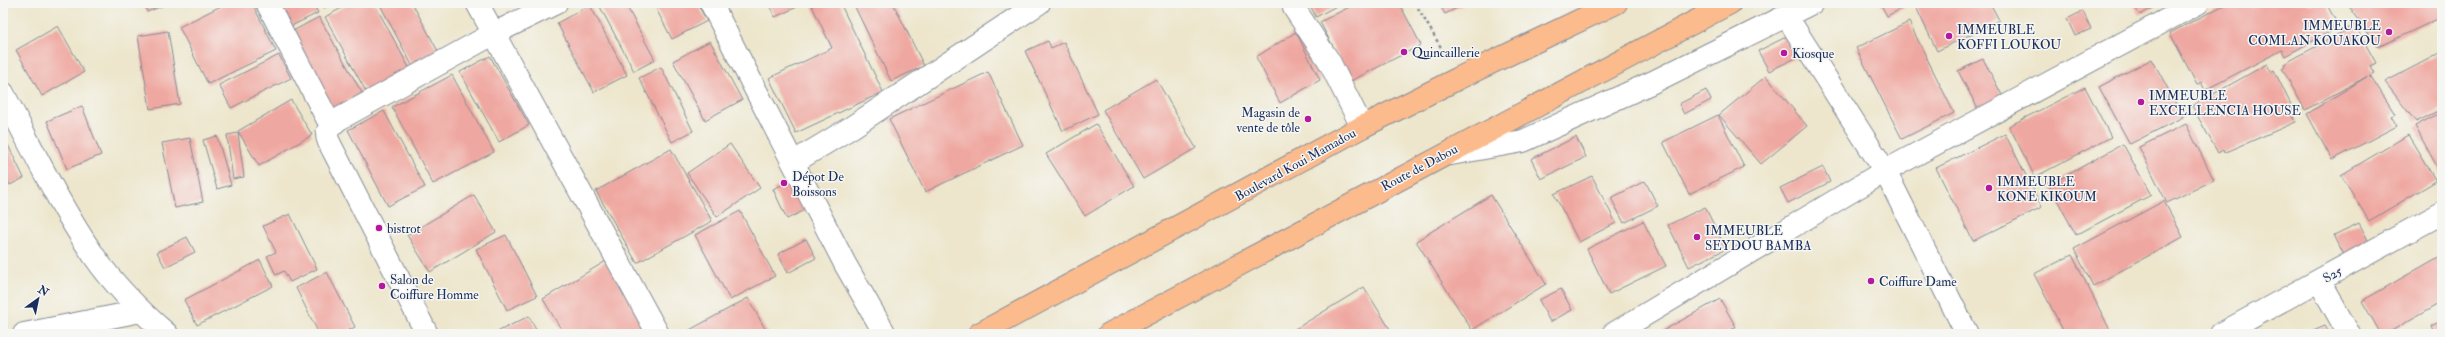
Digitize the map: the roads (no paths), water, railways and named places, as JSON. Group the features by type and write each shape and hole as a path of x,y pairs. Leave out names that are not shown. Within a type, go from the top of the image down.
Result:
{"main road":[{"name":"Boulevard Koui Mamadou","path":"979,334 1362,127 1459,78 1616,3"},
{"name":"Route de Dabou","path":"1109,334 1440,156 1730,3"}],"street":[{"path":"267,3 331,126"},
{"path":"477,3 658,334"},
{"path":"427,334 326,137 331,126 493,34 556,3"},
{"path":"710,3 794,162 845,264 885,334"},
{"path":"794,162 852,126 1039,3"},
{"path":"1440,156 1523,141 1653,82 1812,3"},
{"path":"1613,334 1885,171 2198,3"},
{"path":"1294,8 1329,61 1362,127"},
{"path":"1787,16 1885,171 1967,334"},
{"path":"3,93 53,190 94,257 141,311 167,334"},
{"name":"S25","path":"2220,334 2442,213"},
{"path":"2319,281 2349,334"},
{"path":"24,334 59,331 141,311"}],"place":[{"name":"IMMEUBLE COMLAN KOUAKOU","path":"2389,32"},
{"name":"IMMEUBLE KOFFI LOUKOU","path":"1949,36"},
{"name":"Quincaillerie","path":"1404,52"},
{"name":"Kiosque","path":"1784,53"},
{"name":"IMMEUBLE EXCELLENCIA HOUSE","path":"2141,102"},
{"name":"Magasin de vente de tôle","path":"1308,119"},
{"name":"Dépot De Boissons","path":"784,183"},
{"name":"IMMEUBLE KONE KIKOUM","path":"1989,188"},
{"name":"bistrot","path":"379,228"},
{"name":"IMMEUBLE SEYDOU BAMBA","path":"1697,237"},
{"name":"Coiffure Dame","path":"1871,281"},
{"name":"Salon de Coiffure Homme","path":"382,286"}]}
